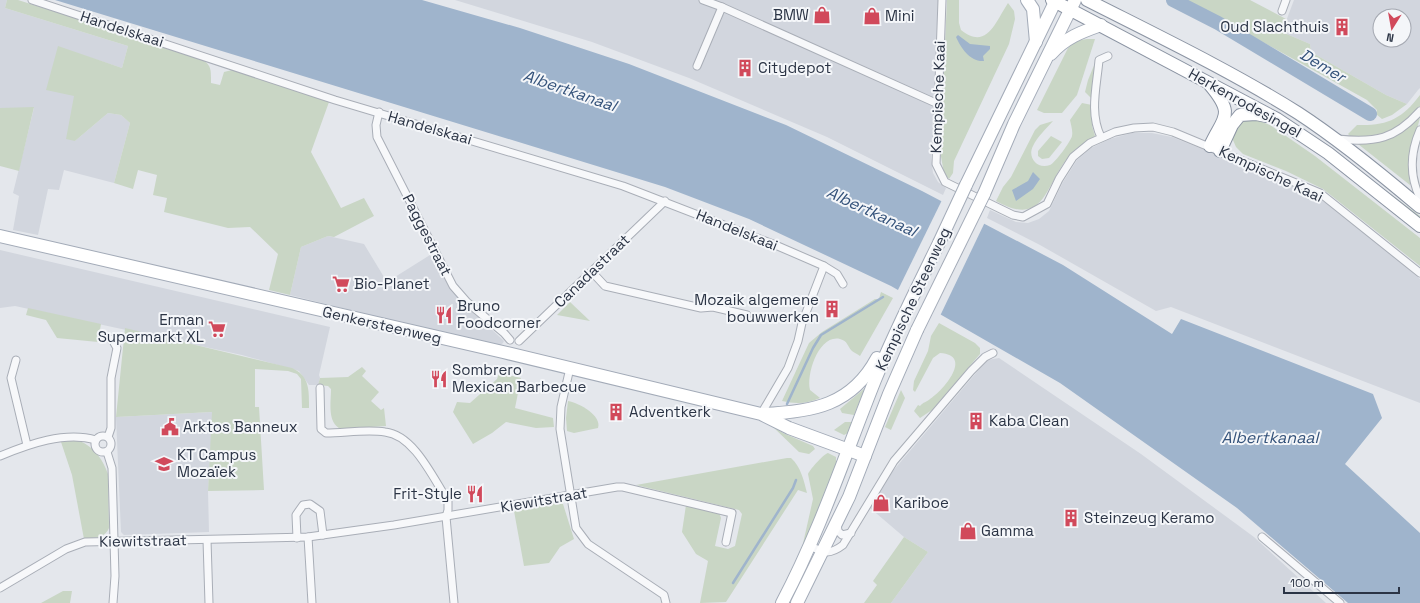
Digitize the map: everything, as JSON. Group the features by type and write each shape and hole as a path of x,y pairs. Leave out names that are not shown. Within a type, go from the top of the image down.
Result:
{"main road":[{"path":"1027,0 1033,10 1036,43"},
{"name":"Herkenrodesingel","path":"1087,0 1260,90 1334,139 1420,207"},
{"name":"Kempische Steenweg","path":"782,603 810,546 876,378 901,322 1055,1"},
{"name":"Herkenrodesingel","path":"1055,1 1072,5 1101,25 1277,119 1328,153 1420,226"},
{"name":"Kempische Steenweg","path":"797,603 837,521 865,456 889,394 918,330 984,194 1045,60 1072,5"},
{"path":"1045,60 1060,44 1079,32 1101,25"},
{"path":"1205,80 1219,96 1225,108 1226,116 1215,148"},
{"path":"1215,148 1232,124 1240,116 1256,114 1277,119"},
{"name":"Genkersteenweg","path":"1,237 570,368 761,414 789,428 865,456"},
{"name":"Genkersteenweg","path":"761,414 808,411 824,406 849,393 871,369 885,340 901,322"}],"street":[{"name":"Handelskaai","path":"32,0 335,100 583,172 666,201 824,266 837,274 843,284"},
{"path":"703,0 722,7 938,104"},
{"name":"Kempische Kaai","path":"942,0 936,164 945,182 1013,215 1023,218 1047,204 1059,179 1073,157 1090,143 1101,137 1134,128 1154,127 1173,132 1215,148 1320,193 1420,273"},
{"path":"1282,11 1286,0"},
{"path":"697,66 722,7"},
{"path":"1101,137 1095,121 1095,102 1099,60 1108,56"},
{"path":"1334,139 1362,141 1377,139 1394,134 1407,125 1420,111"},
{"name":"Paggestraat","path":"379,112 376,124 377,137 453,286 467,302 504,333 510,340"},
{"path":"1420,130 1414,146 1411,164 1415,186 1420,198"},
{"name":"Canadastraat","path":"519,341 666,201"},
{"path":"761,414 788,368 798,341 802,322 824,266"},
{"path":"592,272 605,286 701,308 713,307 747,315"},
{"path":"105,336 113,341 117,348 111,378 111,428 108,437"},
{"path":"810,546 823,552 835,551 843,545 894,461 971,371 985,357 993,354"},
{"path":"16,360 11,378 27,445"},
{"path":"570,368 561,407 560,429 576,528 588,544 664,595 666,603"},
{"path":"320,388 321,429 326,433 384,431 396,434 414,448 448,500 446,517 454,603"},
{"path":"101,436 108,437 112,443 110,450 103,453 97,450 95,447 96,440 101,436"},
{"path":"0,456 27,445 74,437 84,437 96,440"},
{"path":"106,452 112,468 114,541 113,603"},
{"name":"Kiewitstraat","path":"0,588 73,546 85,542 297,538 446,517 571,494 623,487 732,513 726,542"},
{"path":"297,538 296,515 303,505 310,504 320,511 324,535"},
{"path":"837,521 838,531 842,535 851,533"},
{"path":"308,536 312,603"},
{"path":"1262,537 1340,603"},
{"path":"207,540 209,603"}],"shaded area":[{"path":"0,0 7,0 5,8 128,46 122,68 58,47 74,96 75,141 108,113 121,115 130,123 114,183 64,170 59,190 48,189 38,235 13,230 19,196 13,193 34,108 0,108"},
{"path":"455,0 938,0 931,158 933,173 938,182 946,188 943,195 827,137 689,78 592,42"},
{"path":"1294,0 1420,0 1420,88 1407,104 1386,95 1311,52 1310,44 1282,32"},
{"path":"1132,133 1152,133 1172,137 1299,188 1326,203 1356,224 1420,279 1420,403 1171,307 1156,311 1040,245 987,218 990,210 1016,222 1028,223 1039,219 1049,211 1063,182 1077,160 1091,148 1110,139"},
{"path":"328,236 364,244 387,282 430,255 450,288 463,303 504,341 503,343 498,347 290,295 301,247"},
{"path":"0,250 330,327 318,385 309,385 299,371 242,355 15,306 0,308"},
{"path":"999,358 1141,454 1254,537 1326,603 891,603 928,552 904,537 870,508 881,485 987,360"},
{"name":"KT Campus Mozaïek","path":"213,412 208,491 209,532 124,535 121,532 116,417"}],"green space":[{"path":"7,0 18,0 198,57 206,62 210,67 211,83 220,85 224,72 232,70 329,102 311,152 341,208 364,198 374,216 334,237 328,236 301,247 290,295 269,290 278,254 250,227 228,228 164,212 167,198 153,195 157,175 138,170 133,189 114,183 130,123 121,115 108,113 75,141 66,139 74,96 46,90 58,46 122,68 128,46 5,8"},
{"path":"947,0 959,0 959,23 961,30 970,36 978,37 990,31 1008,3 1014,11 1015,19 1009,44 954,161 953,173 949,179 944,173 940,151"},
{"path":"1187,0 1250,0 1286,19 1282,32 1310,44 1311,52 1386,95 1407,104 1392,115 1382,119 1376,114 1377,110 1367,100"},
{"path":"1095,39 1077,95 1062,113 1044,113 1037,110 1068,48 1075,41"},
{"path":"1095,63 1092,99 1085,92"},
{"path":"1420,95 1420,106 1418,109 1395,128 1380,134 1351,137 1348,134 1357,125 1377,124 1393,119 1407,110"},
{"path":"1082,103 1092,105 1092,126 1095,136 1070,155 1042,199 1035,206 1025,210 1013,208 996,201 1003,187 1011,177 1035,130 1040,125 1053,121 1037,139 1031,150 1034,162 1041,166 1050,165 1071,139 1072,132 1070,120"},
{"path":"34,107 19,171 0,166 0,108"},
{"path":"1420,118 1409,157 1410,185 1358,144 1378,142 1395,137"},
{"path":"1254,119 1270,125 1315,156 1420,238 1420,266 1323,189 1286,171 1243,154 1236,147 1233,140 1233,131 1243,120"},
{"path":"1051,136 1062,142 1049,158 1042,159 1038,156 1038,151"},
{"path":"1364,174 1420,216 1420,220 1363,175"},
{"path":"881,292 893,298 860,356 852,351 843,340 833,339 826,343 820,349 812,366 809,383 810,390 820,398 801,403 782,401 809,343 822,332 875,299 879,299"},
{"path":"570,302 590,321 557,315"},
{"path":"28,308 101,324 98,342 57,338 46,320 26,315"},
{"path":"939,323 975,343 980,348 980,354 932,410 920,418 914,411 918,405 920,406 929,400 942,389 953,374 955,366 955,360 950,355 940,353 933,358 915,392 913,390 914,381 928,351 931,336"},
{"path":"125,328 292,368 302,375 307,385 309,408 302,408 301,379 297,374 288,371 255,369 255,407 259,407 264,490 208,491 212,412 116,417"},
{"path":"362,367 366,371 362,376 379,392 371,401 381,410 384,408 386,426 341,429 334,422 332,417 330,406 331,389 328,386 318,385 320,378 348,377"},
{"path":"499,373 521,378 515,408 553,418 554,427 536,428 506,422 492,433 473,444 453,412 457,402 470,403 497,379"},
{"path":"865,388 854,415 842,413 840,409"},
{"path":"901,390 905,398 891,430 885,427"},
{"path":"568,401 578,404 589,411 597,419 598,428 574,433 567,431 566,418"},
{"path":"845,422 852,422 848,433 844,435 834,430"},
{"path":"772,426 783,433 813,446 815,449 809,454 799,452"},
{"path":"76,440 87,445 96,453 108,474 109,528 105,534 99,537 84,539 72,475 61,442"},
{"path":"828,453 836,457 836,466 802,548 813,499 808,474 812,468"},
{"path":"791,458 802,474 807,493 798,490 726,602 700,603 708,561 696,554 682,532 686,505 719,512 721,518 715,546 728,549 735,546 742,514 739,510 636,485"},
{"path":"558,502 563,504 574,539 560,547 549,563 524,566 514,511"},
{"path":"904,537 928,552 891,603 864,603 877,585 873,581"},
{"path":"63,591 72,591 70,603 41,603"}],"water":[{"name":"Albertkanaal","path":"55,0 422,0 520,28 629,64 786,125 922,191 1063,265 1172,334 1181,319 1373,394 1382,418 1345,464 1420,533 1420,603 1348,603 1237,508 1060,383 891,286 749,219 665,187"},
{"path":"958,35 970,44 990,46 990,49 983,56 984,61 974,59 967,54 956,37"},
{"path":"1033,172 1040,179 1033,189 1016,201 1012,190 1028,181"}],"pier":[{"path":"942,200 985,222 940,316 897,292"}],"waterway":[{"name":"Demer","path":"1173,0 1218,23 1370,114"},
{"path":"787,404 813,348 821,335 883,297"},
{"path":"733,583 793,488 796,480"}],"place":[{"name":"BMW","path":"822,15"},
{"name":"Mini","path":"872,16"},
{"name":"Oud Slachthuis","path":"1342,27"},
{"name":"Citydepot","path":"745,68"},
{"name":"Bio-Planet","path":"341,284"},
{"name":"Mozaik algemene bouwwerken","path":"832,309"},
{"name":"Bruno Foodcorner","path":"444,315"},
{"name":"Erman Supermarkt XL","path":"217,329"},
{"name":"Sombrero Mexican Barbecue","path":"439,379"},
{"name":"Adventkerk","path":"616,412"},
{"name":"Kaba Clean","path":"976,421"},
{"name":"Arktos Banneux","path":"170,427"},
{"name":"KT Campus Mozaïek","path":"164,464"},
{"name":"Frit-Style","path":"475,494"},
{"name":"Kariboe","path":"881,503"},
{"name":"Steinzeug Keramo","path":"1071,518"},
{"name":"Gamma","path":"968,531"}]}
